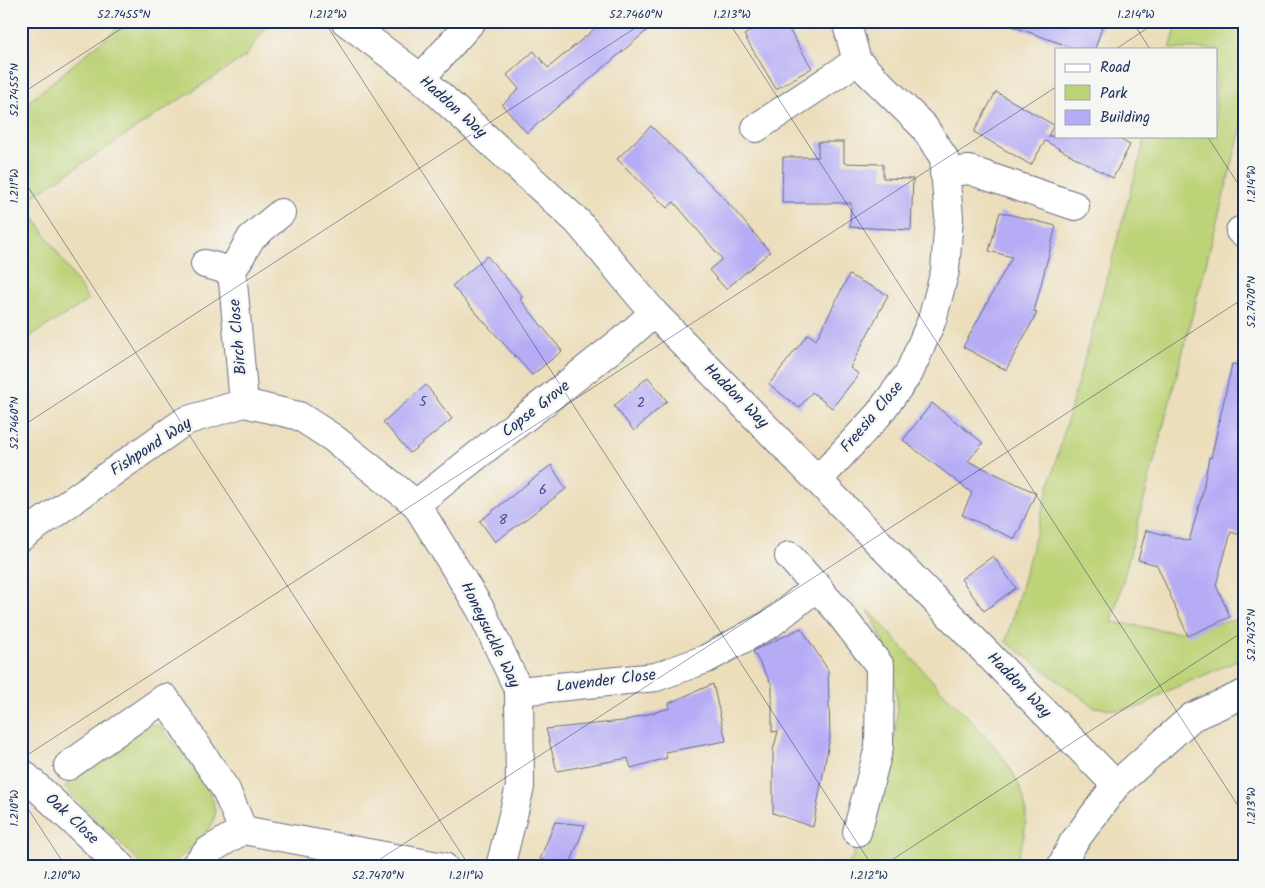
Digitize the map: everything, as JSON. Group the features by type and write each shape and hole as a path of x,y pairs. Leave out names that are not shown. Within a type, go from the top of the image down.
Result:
{"street":[{"name":"Haddon Way","path":"345,21 421,78 578,222 654,313 819,479 1116,785"},
{"path":"421,78 472,21"},
{"name":"Freesia Close","path":"819,479 878,415 909,373 932,320 945,271 950,217 944,173 944,158 924,126 857,60 846,21"},
{"path":"756,128 857,60"},
{"path":"944,173 969,170 1075,206"},
{"path":"205,264 232,271 251,238 281,212"},
{"name":"Birch Close","path":"232,271 244,402"},
{"name":"Copse Grove","path":"416,504 629,335 654,313"},
{"path":"244,402 299,416 334,438 416,504"},
{"name":"Fishpond Way","path":"21,537 185,421 244,402"},
{"name":"Honeysuckle Way","path":"416,504 481,610 519,691 520,787 500,867"},
{"path":"789,556 818,586 880,666 879,746 857,832"},
{"name":"Lavender Close","path":"519,691 656,677 706,659 770,624 818,586"},
{"path":"1061,867 1073,843 1116,785 1192,717 1244,694"},
{"path":"68,766 165,698 226,790 243,830"},
{"name":"Oak Close","path":"21,772 122,867"},
{"path":"194,867 208,851 243,830 363,859 444,867"}],"green space":[{"path":"126,21 270,21 246,56 33,196 33,216 89,300 21,342 21,108"},
{"path":"1178,21 1244,21 1244,118 1112,622 1175,632 1244,618 1244,658 1165,692 1143,706 1117,710 1094,707 1006,642 1145,138 1218,138 1218,48 1170,48"},
{"path":"867,608 939,688 975,724 1009,766 1023,796 1026,814 1023,841 1014,867 847,867 865,831 881,787 893,742 896,721 896,691 891,666 883,641"},
{"path":"149,723 161,727 197,772 206,785 215,811 213,822 210,826 171,867 144,867 64,787"}],"building":[{"path":"604,21 658,21 527,133 502,105 519,89 507,75 534,51 548,68"},
{"path":"768,21 784,21 812,68 776,89 744,35"},
{"path":"1010,21 1104,21 1095,48 1073,48 1009,25"},
{"path":"996,92 1054,125 1048,136 1055,136 1055,138 1118,138 1130,145 1113,178 1045,141 1031,165 974,132"},
{"path":"651,126 723,197 770,252 726,289 709,270 722,259 674,202 667,208 617,159"},
{"path":"818,142 844,142 844,163 883,164 883,178 913,179 911,230 850,227 851,203 782,203 783,157 818,157"},
{"path":"1000,212 1056,226 1034,312 1037,313 1006,370 963,347 1012,257 989,251"},
{"path":"487,256 523,297 520,299 562,351 532,375 452,286"},
{"path":"849,275 888,295 850,368 859,374 832,408 812,392 799,408 769,384 808,334 816,340"},
{"path":"1232,364 1244,365 1244,536 1231,532 1216,585 1230,617 1188,636 1157,565 1138,560 1146,530 1189,541 1202,495 1209,457 1211,458"},
{"path":"648,377 667,401 634,431 614,406"},
{"path":"426,385 452,419 410,453 383,422"},
{"path":"932,403 983,443 968,461 1036,493 1015,539 962,515 972,493 903,440"},
{"path":"551,465 566,489 495,542 480,521"},
{"path":"993,556 1016,588 984,611 961,579"},
{"path":"801,628 828,670 830,737 813,827 773,813 773,751 778,731 772,732 772,685 753,651"},
{"path":"713,684 726,741 665,752 667,758 631,768 628,758 557,771 546,729 623,721 670,708 669,703"},
{"path":"555,822 585,825 569,867 540,859"}]}
